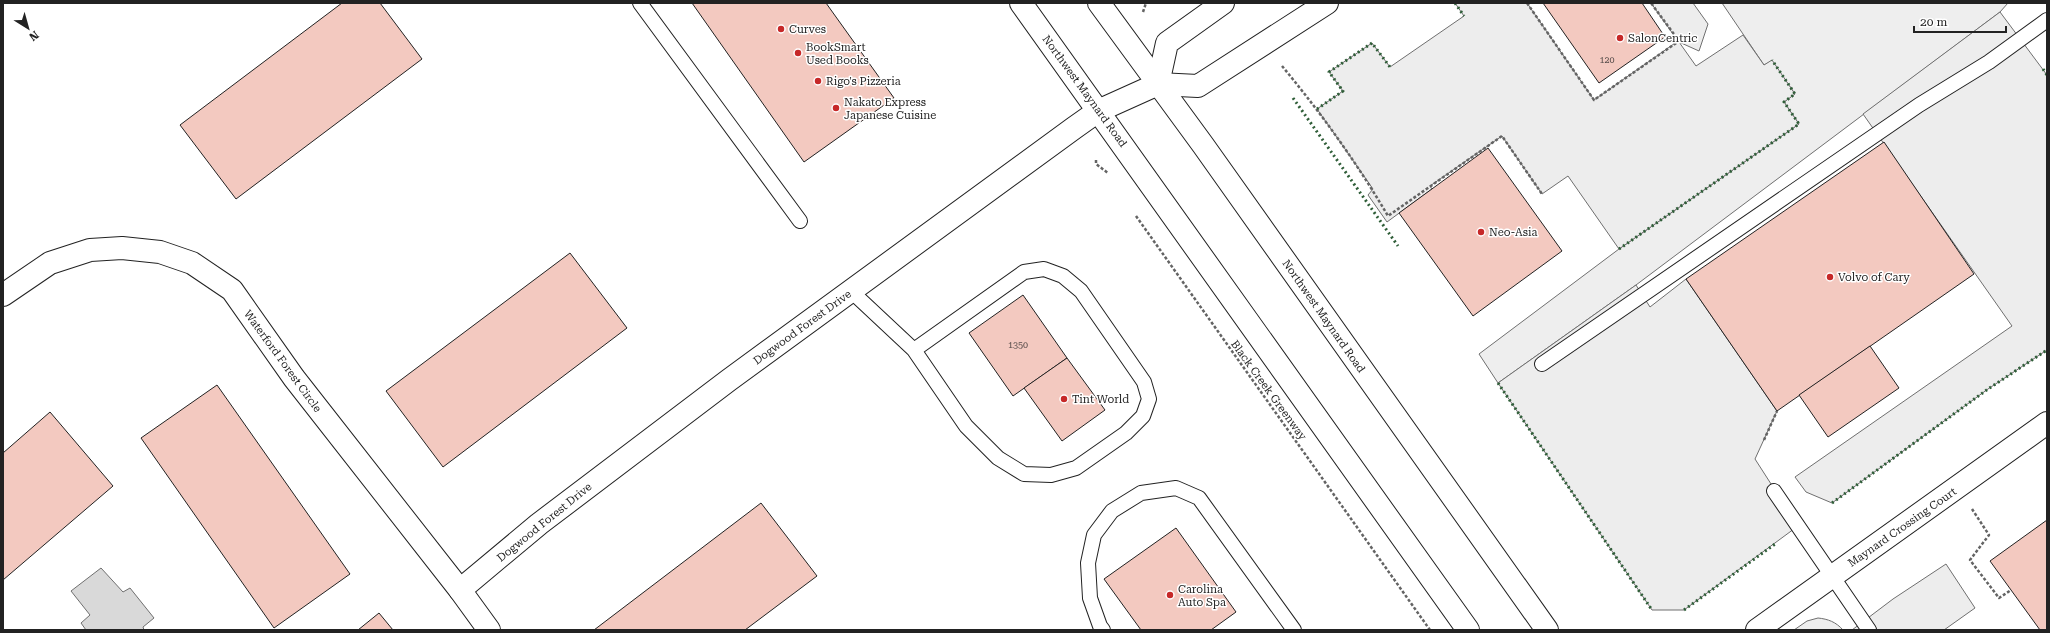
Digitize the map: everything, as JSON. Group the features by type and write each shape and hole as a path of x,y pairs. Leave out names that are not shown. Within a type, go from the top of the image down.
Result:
{"street":[{"name":"Northwest Maynard Road","path":"1021,3 1468,630"},
{"name":"Northwest Maynard Road","path":"1099,3 1203,145 1547,630"},
{"path":"1224,3 1167,43 1158,84 1198,86 1327,3"},
{"name":"Dogwood Forest Drive","path":"460,590 539,524 729,380 1098,111 1158,84"},
{"name":"Waterford Forest Circle","path":"3,295 50,263 90,250 122,248 160,252 192,263 232,290 294,378 460,590 489,630"},
{"name":"Maynard Crossing Court","path":"1757,630 2047,423"}],"lane":[{"path":"640,3 800,221"},
{"path":"1542,364 1919,104 1989,62 2047,20"},
{"path":"851,292 914,350 966,426 998,458 1024,474 1051,475 1076,468 1126,433 1143,416 1149,399 1144,382 1081,291 1063,276 1044,269 1024,272 914,350"},
{"path":"1103,630 1100,626 1090,598 1088,563 1094,535 1112,511 1141,493 1176,488 1199,498 1294,630"},
{"path":"1774,491 1869,630"}],"path":[{"path":"1143,12 1146,3"},
{"path":"1527,3 1594,100 1678,41 1650,3"},
{"path":"1282,66 1317,109 1373,189 1388,216 1502,136 1542,194"},
{"path":"1096,160 1096,164 1112,179"},
{"name":"Black Creek Greenway","path":"1132,209 1430,630"},
{"path":"1764,440 1777,411"},
{"path":"1970,506 1989,535 1970,560 1999,598 2011,590"}],"shaded area":[{"path":"1455,3 1527,3 1594,100 1678,41 1651,3 1693,3 1708,24 1699,51 1679,42 1696,66 1743,35 1764,65 1772,60 1795,94 1784,102 1799,124 1619,249 1568,176 1542,194 1502,136 1430,186 1432,189 1387,222 1368,195 1373,189 1317,109 1343,91 1329,72 1372,43 1390,67 1464,16"},
{"path":"1722,3 2008,3 2000,12 1636,285 1498,383 1479,354 1619,249 1799,124 1784,102 1795,94 1772,61 1764,65"},
{"path":"2000,12 2047,75 2047,350 1988,389 1832,503 1806,492 1795,477 2012,326 1863,114"},
{"path":"1686,279 1777,411 1755,459 1798,526 1684,610 1652,610 1498,383 1636,285 1650,307"},
{"path":"1946,564 1975,608 1944,630 1852,630 1893,599"},
{"path":"101,568 123,592 130,588 154,618 143,627 144,630 86,630 81,623 90,615 71,591"},
{"path":"1818,618 1832,621 1843,630 1794,630 1807,621"}],"building":[{"path":"342,3 380,3 422,59 236,199 180,125"},
{"path":"692,3 826,3 894,98 804,162"},
{"path":"1543,3 1642,3 1665,37 1599,83"},
{"name":"Volvo of Cary","path":"1884,142 1974,274 1777,411 1686,279"},
{"name":"Neo-Asia","path":"1488,148 1562,251 1473,316 1399,213"},
{"path":"570,253 627,328 443,467 386,391"},
{"path":"1023,295 1067,358 1013,396 969,333"},
{"path":"1870,346 1899,388 1828,437 1799,395"},
{"name":"Tint World","path":"1067,358 1105,410 1062,441 1024,388"},
{"path":"217,385 350,574 274,628 141,438"},
{"path":"50,412 113,486 3,580 3,453"},
{"path":"761,503 817,576 745,630 594,630"},
{"path":"2047,520 2047,630 2040,630 1990,561"},
{"name":"Carolina Auto Spa","path":"1176,528 1236,612 1211,630 1141,630 1104,579"},
{"path":"379,613 393,630 358,630"}],"hedge":[{"path":"1455,3 1464,16"},
{"path":"1317,109 1343,91 1329,72 1372,43 1390,67"},
{"path":"1619,249 1799,124 1784,102 1795,94 1772,60"},
{"path":"2043,69 2047,75"},
{"path":"1293,98 1398,246"},
{"path":"1832,503 1988,389 2047,350"},
{"path":"1498,383 1652,610"},
{"path":"1684,610 1775,544"}],"place":[{"name":"Curves","path":"781,29"},
{"name":"SalonCentric","path":"1620,38"},
{"name":"BookSmart Used Books","path":"798,53"},
{"name":"Rigo's Pizzeria","path":"818,81"},
{"name":"Nakato Express Japanese Cuisine","path":"836,108"},
{"name":"Neo-Asia","path":"1481,232"},
{"name":"Volvo of Cary","path":"1830,277"},
{"name":"Tint World","path":"1064,399"},
{"name":"Carolina Auto Spa","path":"1170,595"}]}
